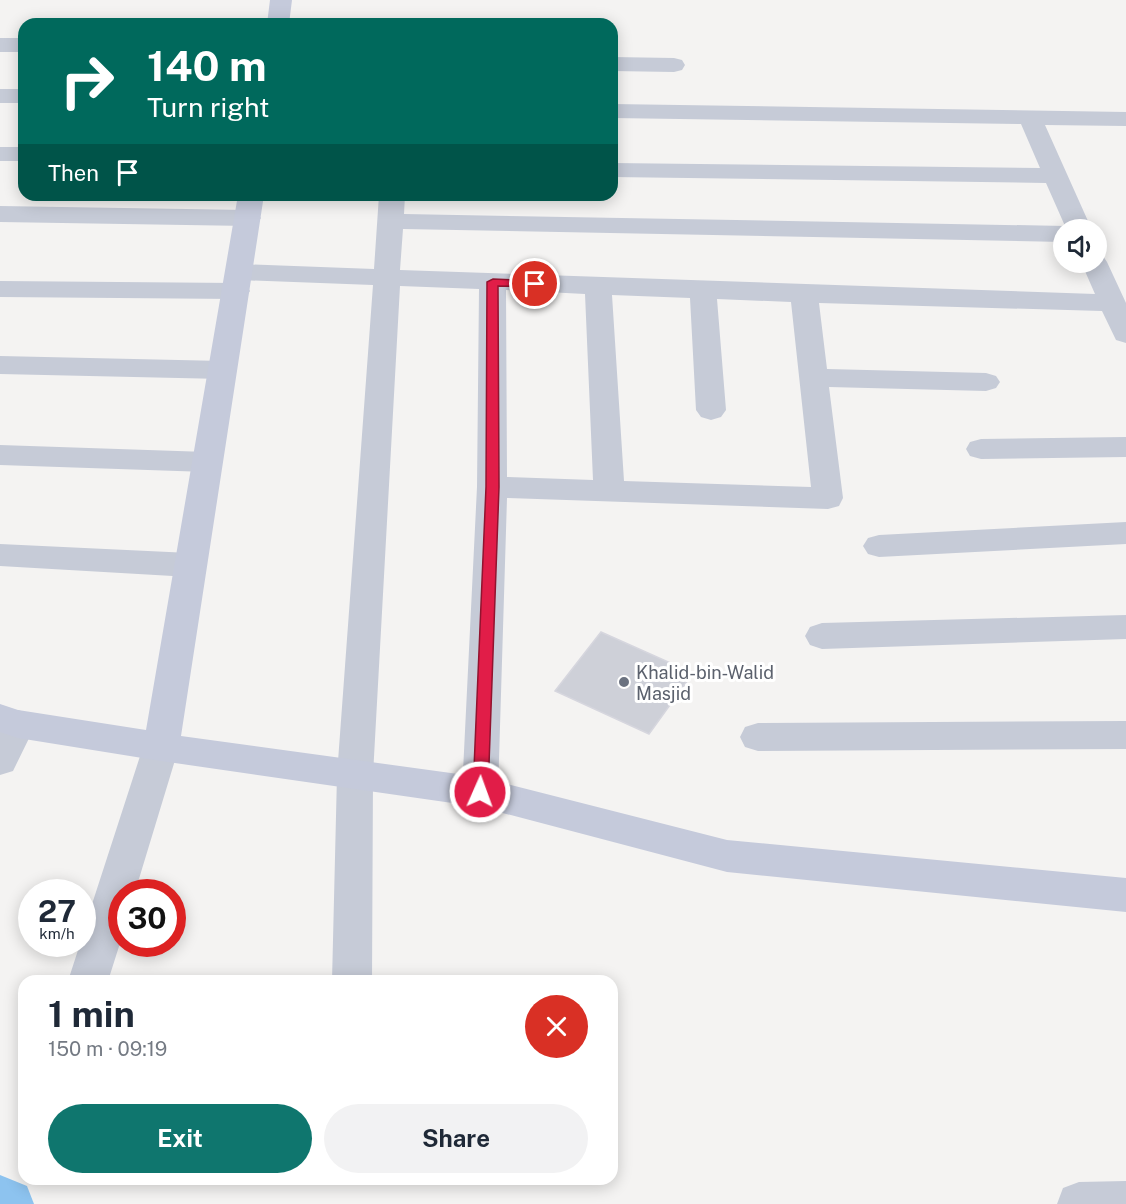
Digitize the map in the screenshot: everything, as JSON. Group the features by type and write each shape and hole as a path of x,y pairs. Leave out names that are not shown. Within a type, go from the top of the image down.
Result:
{"street":[{"path":"279,18 281,0"},
{"path":"0,45 18,45"},
{"path":"618,64 674,65"},
{"path":"0,96 18,96"},
{"path":"618,111 1126,119"},
{"path":"1030,118 1074,219"},
{"path":"0,154 18,154"},
{"path":"618,170 1056,177"},
{"path":"0,214 250,206 161,747 90,975"},
{"path":"352,975 355,775 391,208 1053,234"},
{"path":"1099,273 1126,334"},
{"path":"0,289 386,278 703,291 1112,303"},
{"path":"480,792 492,487 493,282"},
{"path":"598,286 609,491"},
{"path":"703,291 711,410"},
{"path":"492,487 828,498 804,294"},
{"path":"0,365 223,370"},
{"path":"814,378 986,382"},
{"path":"981,449 1126,447"},
{"path":"0,455 207,462"},
{"path":"879,546 1126,533"},
{"path":"0,555 190,565"},
{"path":"822,636 1126,627"},
{"path":"0,761 9,721 161,747 480,792 727,856 1126,895"},
{"path":"758,737 1126,735"},
{"path":"1079,1204 1126,1203"}],"building":[{"name":"Khalid-bin-Walid Masjid","path":"601,632 693,673 649,734 555,691"}],"waterway":[{"path":"0,1200 9,1204"}],"place":[{"name":"Khalid-bin-Walid Masjid","path":"624,682"}],"route":[{"path":"480,792 492,487 493,282 535,284"}]}
